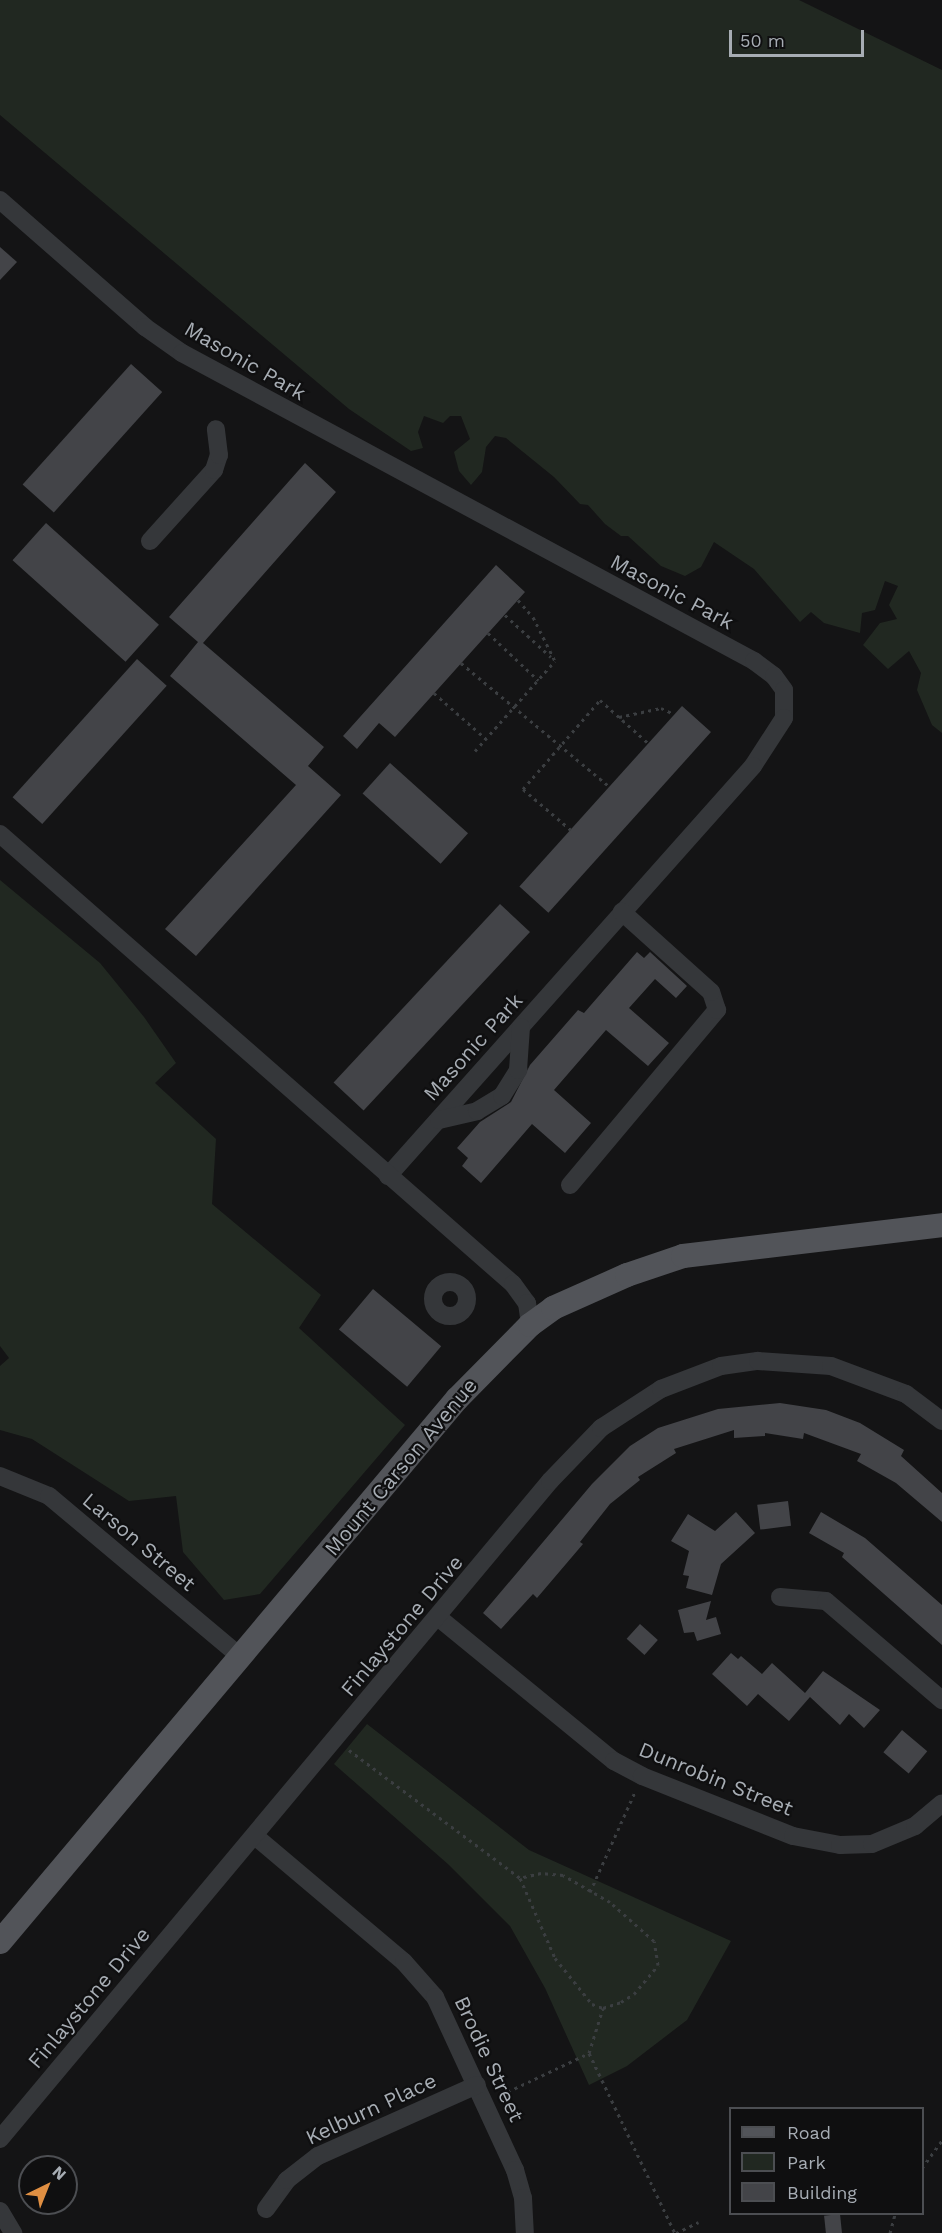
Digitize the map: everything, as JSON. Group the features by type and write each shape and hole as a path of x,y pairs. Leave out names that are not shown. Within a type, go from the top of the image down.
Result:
{"main road":[{"name":"Mount Carson Avenue","path":"0,1942 457,1399 530,1325 553,1308 683,1256 942,1225"}],"street":[{"name":"Masonic Park","path":"0,200 145,327 182,353 737,652 774,676 784,690 786,708 772,741 388,1176"},
{"path":"150,541 214,470 219,455 216,429"},
{"path":"0,834 513,1284 527,1303 530,1325"},
{"path":"570,1185 717,1010 711,992 622,912"},
{"path":"439,1120 477,1111 502,1096 518,1070 521,1026"},
{"name":"Finlaystone Drive","path":"0,2139 439,1618 550,1481 601,1428 661,1389 689,1377 721,1366 758,1361 831,1366 906,1394 942,1421"},
{"name":"Larson Street","path":"0,1476 49,1496 241,1657"},
{"path":"780,1597 826,1600 942,1700"},
{"name":"Dunrobin Street","path":"439,1618 590,1744 642,1776 793,1836 840,1845 872,1844 915,1826 942,1803"},
{"name":"Brodie Street","path":"255,1836 426,1984 447,2016 520,2184 525,2233"},
{"name":"Kelburn Place","path":"266,2209 287,2180 318,2156 477,2085"},
{"path":"0,2211 13,2233"}],"path":[{"path":"518,600 533,617 555,661"},
{"path":"505,615 555,661"},
{"path":"488,633 538,680"},
{"path":"475,751 555,661"},
{"path":"461,663 513,708 562,744 609,787"},
{"path":"434,693 486,739"},
{"path":"571,830 523,789 600,700 648,743"},
{"path":"619,717 661,708 674,714"},
{"path":"336,1740 520,1878 555,1958 575,1986 592,2004 603,2008 634,1994 658,1965 654,1941 610,1902 563,1875 541,1874 520,1878"},
{"path":"590,1892 642,1776"},
{"path":"603,2008 589,2053 676,2233 699,2222"},
{"path":"485,2102 589,2053"},
{"path":"924,2165 942,2140"},
{"path":"890,2233 895,2215"}],"green space":[{"path":"0,0 799,0 942,70 942,733 932,725 917,690 921,673 909,651 888,669 863,645 880,623 897,619 889,605 898,586 885,581 875,610 862,613 860,633 824,623 811,612 800,622 754,569 714,542 701,567 685,576 661,566 628,536 621,536 605,524 588,505 580,504 554,477 506,438 495,436 486,447 482,472 471,485 459,471 454,452 470,439 461,416 450,416 443,423 424,416 418,432 423,448 411,451 349,409 0,115"},
{"path":"0,880 100,963 144,1017 176,1063 155,1083 216,1139 212,1204 321,1295 299,1328 405,1425 260,1594 224,1600 183,1552 176,1496 129,1501 32,1439 0,1430 0,1366 9,1358 0,1346"},
{"path":"367,1724 529,1850 731,1941 687,2020 627,2066 589,2085 545,1988 510,1926 449,1865 334,1764"}],"building":[{"path":"0,247 17,262 0,280"},
{"path":"131,364 162,392 54,512 23,484"},
{"path":"305,463 336,492 203,643 324,747 308,766 341,795 196,956 165,929 296,785 170,676 198,642 169,617"},
{"path":"46,523 159,625 126,662 13,560"},
{"path":"496,565 525,592 395,737 379,723 357,749 343,736"},
{"path":"137,659 167,686 42,824 13,797"},
{"path":"682,706 711,732 548,913 519,887"},
{"path":"390,763 468,833 441,864 363,793"},
{"path":"500,904 530,932 364,1110 334,1082"},
{"path":"637,952 644,958 650,952 687,986 676,998 655,979 629,1008 669,1043 648,1066 606,1030 554,1090 591,1123 565,1153 532,1124 481,1183 462,1166 468,1158 457,1148 480,1122 511,1102 530,1065 578,1010 584,1013"},
{"path":"373,1289 441,1346 407,1387 339,1330"},
{"path":"780,1403 826,1410 860,1423 904,1450 901,1456 942,1493 942,1522 896,1483 857,1461 861,1454 804,1433 803,1439 765,1433 765,1436 734,1438 734,1430 674,1449 676,1453 638,1477 640,1480 610,1504 580,1542 583,1544 537,1598 533,1594 501,1629 483,1613 592,1484 630,1446 658,1428 718,1409"},
{"path":"788,1501 791,1526 760,1530 757,1505"},
{"path":"736,1512 755,1533 721,1564 712,1595 686,1588 689,1576 683,1575 689,1551 671,1541 688,1514 715,1531"},
{"path":"821,1512 865,1538 942,1605 942,1645 842,1557 844,1553 809,1533"},
{"path":"711,1601 706,1620 716,1617 721,1634 697,1641 694,1632 684,1633 678,1610"},
{"path":"640,1624 658,1640 644,1655 627,1639"},
{"path":"731,1653 738,1659 741,1656 762,1674 772,1663 805,1693 823,1671 880,1710 864,1728 849,1714 840,1725 810,1697 789,1721 758,1694 747,1706 712,1674"},
{"path":"902,1730 927,1751 909,1773 883,1752"},
{"path":"840,2215 842,2233 826,2233 824,2216"}]}
